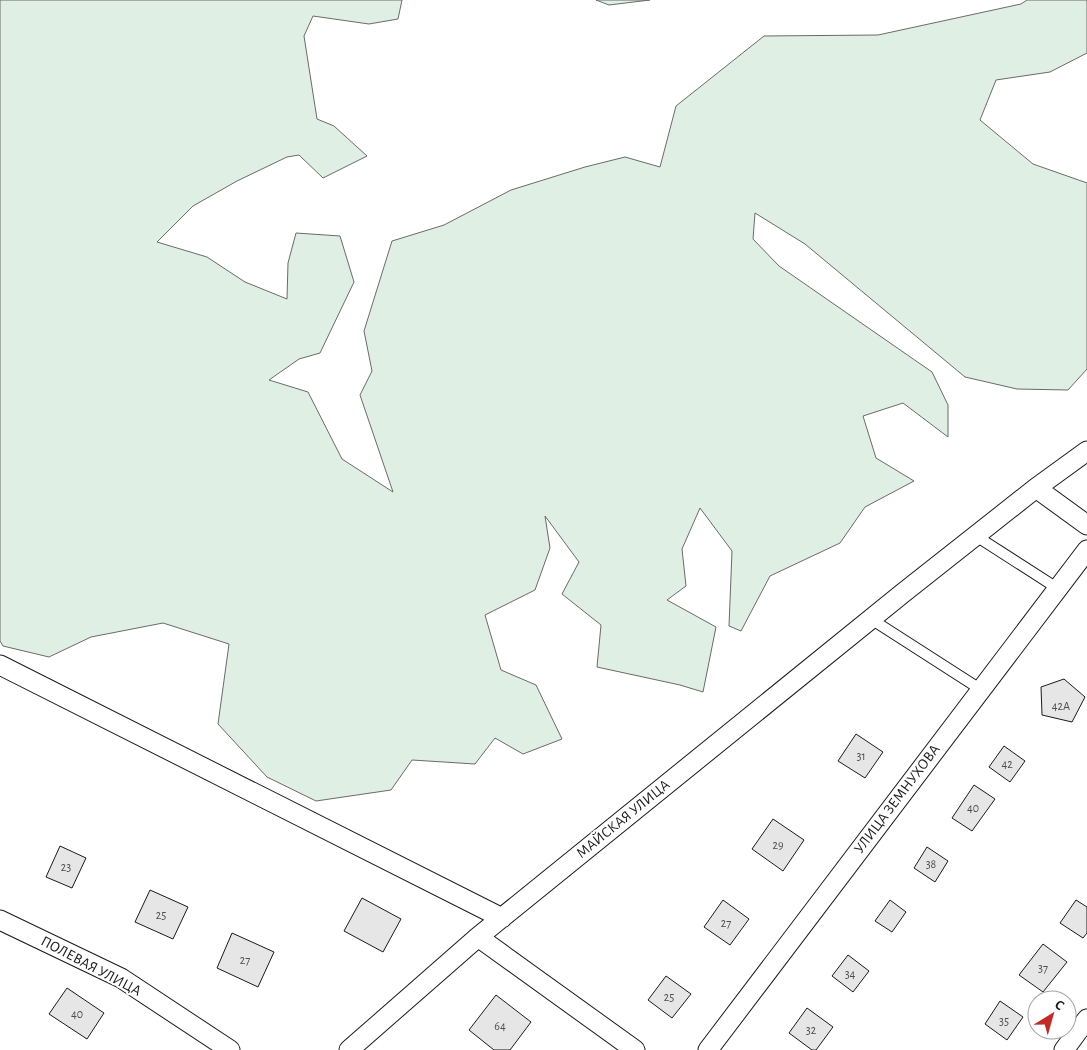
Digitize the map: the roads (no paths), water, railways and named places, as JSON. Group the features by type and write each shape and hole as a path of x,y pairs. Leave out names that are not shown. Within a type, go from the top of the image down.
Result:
{"street":[{"name":"МАЙСКАЯ УЛИЦА","path":"348,1050 478,937 903,593 1036,488 1087,451"},
{"path":"1036,488 1087,525"},
{"name":"УЛИЦА ЗЕМНУХОВА","path":"708,1050 1087,550"},
{"path":"0,665 502,918"},
{"name":"ПОЛЕВАЯ УЛИЦА","path":"0,920 121,978 230,1050"},
{"path":"478,937 635,1050"},
{"path":"1064,1050 1087,1020"}],"lane":[{"path":"976,536 1057,588"},
{"path":"871,619 980,689"}]}
